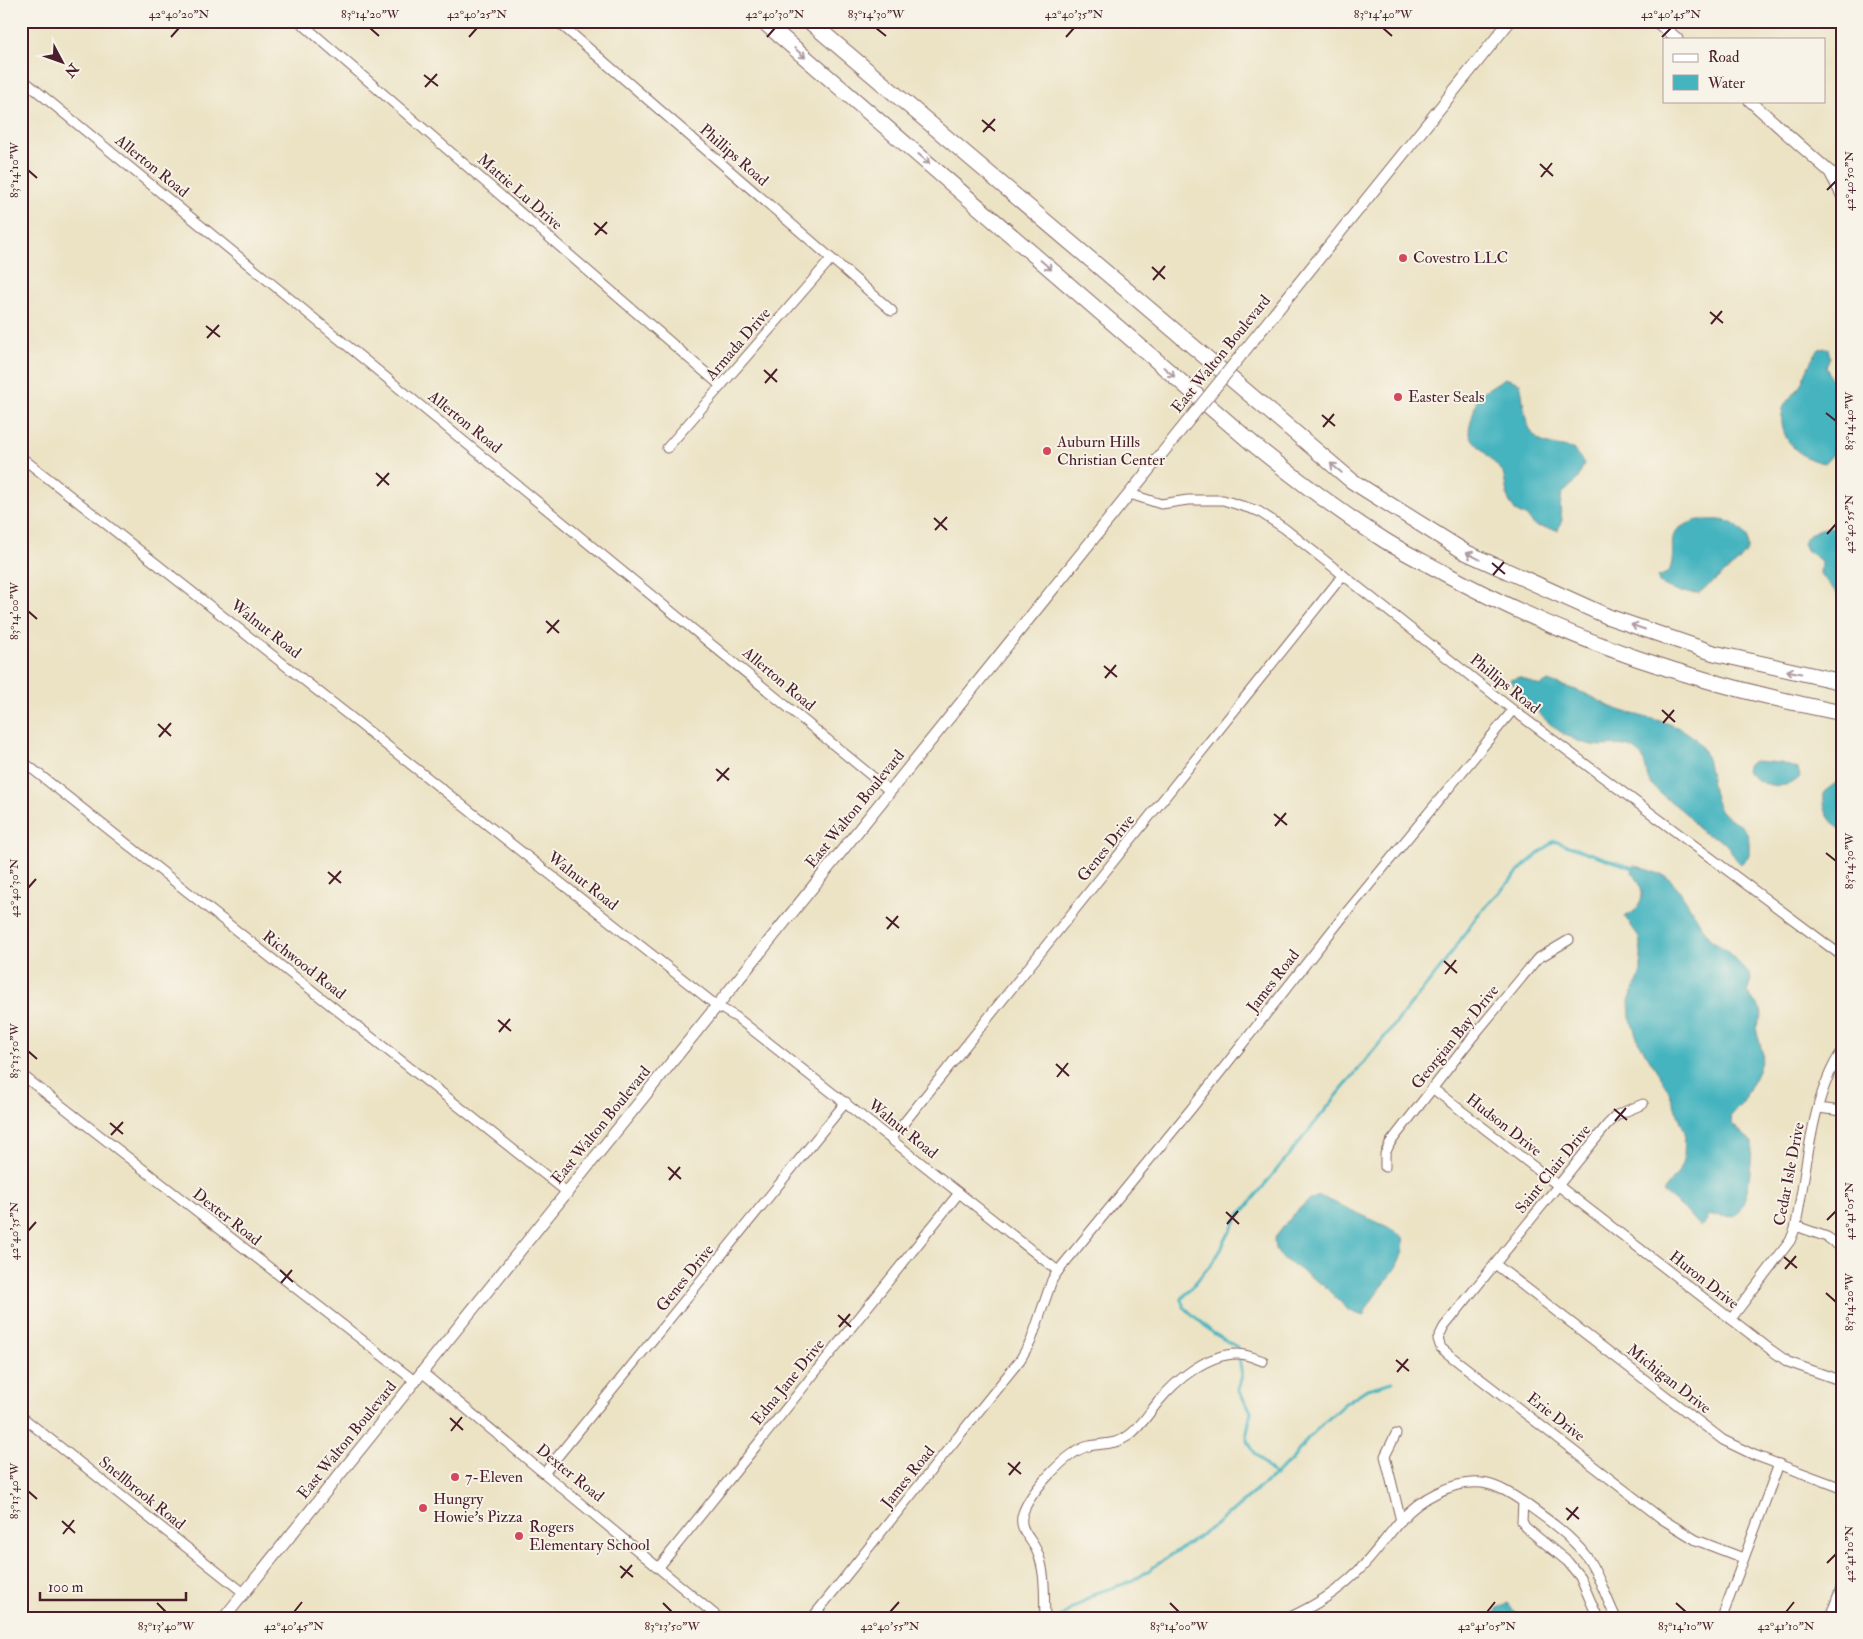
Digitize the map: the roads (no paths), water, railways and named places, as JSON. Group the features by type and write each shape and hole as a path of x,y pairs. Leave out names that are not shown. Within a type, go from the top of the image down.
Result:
{"highway":[{"path":"764,21 1252,444 1312,490 1386,541 1478,591 1591,643 1725,687 1842,713"},
{"path":"809,21 1352,482 1465,552 1609,617 1714,653 1842,682"}],"main road":[{"name":"East Walton Boulevard","path":"224,1618 420,1377 1510,21"},
{"path":"1656,21 1676,38"},
{"path":"1751,102 1830,172 1842,177"},
{"path":"1830,172 1842,195"}],"street":[{"name":"Mattie Lu Drive","path":"299,21 721,386"},
{"name":"Phillips Road","path":"557,21 892,311"},
{"name":"Allerton Road","path":"21,78 890,791"},
{"name":"Armada Drive","path":"667,448 831,259"},
{"name":"Walnut Road","path":"21,457 717,1006 736,1017 846,1102 1058,1271"},
{"name":"Phillips Road","path":"1130,494 1160,504 1188,500 1223,500 1258,511 1284,528 1513,710 1842,956"},
{"name":"Genes Drive","path":"892,1139 1343,576"},
{"name":"James Road","path":"812,1618 998,1389 1031,1342 1052,1280 1058,1271 1191,1109 1346,913 1513,710"},
{"name":"Richwood Road","path":"21,760 568,1193"},
{"name":"Georgian Bay Drive","path":"1385,1167 1385,1154 1390,1143 1432,1088 1537,959 1569,940"},
{"name":"Cedar Isle Drive","path":"1731,1319 1790,1242 1796,1226 1818,1108 1826,1078 1842,1051"},
{"name":"Dexter Road","path":"21,1074 545,1472 719,1618"},
{"name":"Hudson Drive","path":"1432,1088 1558,1185"},
{"name":"Genes Drive","path":"545,1472 846,1102"},
{"name":"Saint Clair Drive","path":"1495,1264 1617,1115 1643,1104"},
{"path":"1818,1108 1842,1111"},
{"name":"Huron Drive","path":"1558,1185 1788,1362 1842,1381"},
{"name":"Edna Jane Drive","path":"659,1567 959,1193"},
{"path":"1796,1226 1827,1237 1842,1248"},
{"name":"Michigan Drive","path":"1495,1264 1723,1440 1842,1488"},
{"name":"Erie Drive","path":"1495,1264 1444,1327 1438,1339 1441,1348 1662,1518 1696,1540 1744,1558"},
{"path":"1045,1618 1042,1567 1038,1552 1027,1536 1022,1522 1027,1504 1036,1492 1066,1458 1074,1452 1088,1446 1110,1445 1133,1432 1167,1391 1193,1370 1232,1355 1239,1354 1263,1360"},
{"name":"Snellbrook Road","path":"21,1416 244,1593"},
{"path":"1396,1434 1385,1456 1401,1521"},
{"path":"1724,1618 1724,1612 1779,1464"},
{"path":"1288,1618 1311,1608 1356,1573 1401,1521 1426,1499 1464,1483 1482,1483 1498,1487 1549,1521 1586,1556 1594,1569 1616,1618"},
{"path":"1523,1502 1522,1521 1525,1527 1568,1562 1580,1577 1598,1618"},
{"path":"1830,1618 1842,1585"}],"water":[{"path":"1828,348 1830,357 1826,366 1839,403 1842,428 1840,441 1825,463 1815,461 1798,452 1786,438 1782,419 1784,405 1799,387 1816,353 1819,349"},
{"path":"1505,378 1520,383 1528,426 1532,433 1545,443 1573,449 1584,463 1578,479 1562,494 1560,507 1562,520 1558,530 1535,526 1527,517 1515,511 1508,499 1503,472 1471,438 1469,429 1478,395"},
{"path":"1698,520 1720,520 1736,525 1747,536 1748,550 1737,563 1699,593 1678,592 1659,583 1658,577 1669,572 1672,562 1674,534 1678,529"},
{"path":"1830,527 1842,528 1842,599 1820,574 1821,561 1806,550 1803,543 1808,536"},
{"path":"1519,677 1540,686 1548,681 1575,690 1614,708 1674,726 1694,738 1705,753 1719,808 1747,833 1749,856 1741,864 1723,841 1700,830 1687,815 1660,793 1649,781 1644,761 1634,749 1619,745 1592,745 1567,736 1556,728 1536,711 1510,680"},
{"path":"1755,761 1781,763 1798,769 1800,777 1794,782 1780,786 1765,783 1746,771 1747,766"},
{"path":"1842,778 1842,831 1825,810 1824,792"},
{"path":"1634,865 1668,877 1678,888 1710,939 1726,950 1749,974 1751,979 1747,992 1761,1010 1762,1015 1756,1028 1763,1055 1758,1071 1743,1102 1730,1117 1732,1124 1752,1142 1746,1194 1743,1204 1733,1216 1710,1215 1704,1224 1699,1226 1684,1209 1663,1192 1678,1173 1684,1159 1685,1132 1667,1087 1638,1041 1630,1017 1629,1001 1641,973 1639,937 1625,917 1636,910 1642,898 1640,884 1632,872"},
{"path":"1320,1196 1388,1227 1403,1237 1401,1257 1396,1267 1363,1316 1348,1310 1324,1286 1282,1258 1275,1249 1274,1239 1289,1220 1306,1203"},
{"path":"1508,1603 1519,1618 1492,1618 1497,1608"}],"waterway":[{"path":"1275,1476 1253,1451 1248,1440 1247,1434 1251,1411 1238,1390 1242,1375 1237,1347 1213,1333 1184,1307 1181,1300 1216,1258 1236,1220 1443,965 1477,916 1525,865 1554,841 1633,868"},
{"path":"1059,1618 1096,1593 1133,1581 1217,1524 1291,1461 1308,1438 1344,1404 1367,1389 1393,1382"}],"place":[{"name":"Covestro LLC","path":"1403,258"},
{"name":"Easter Seals","path":"1398,397"},
{"name":"Auburn Hills Christian Center","path":"1047,451"},
{"name":"7-Eleven","path":"455,1477"},
{"name":"Hungry Howie's Pizza","path":"423,1508"},
{"name":"Rogers Elementary School","path":"519,1536"}]}
